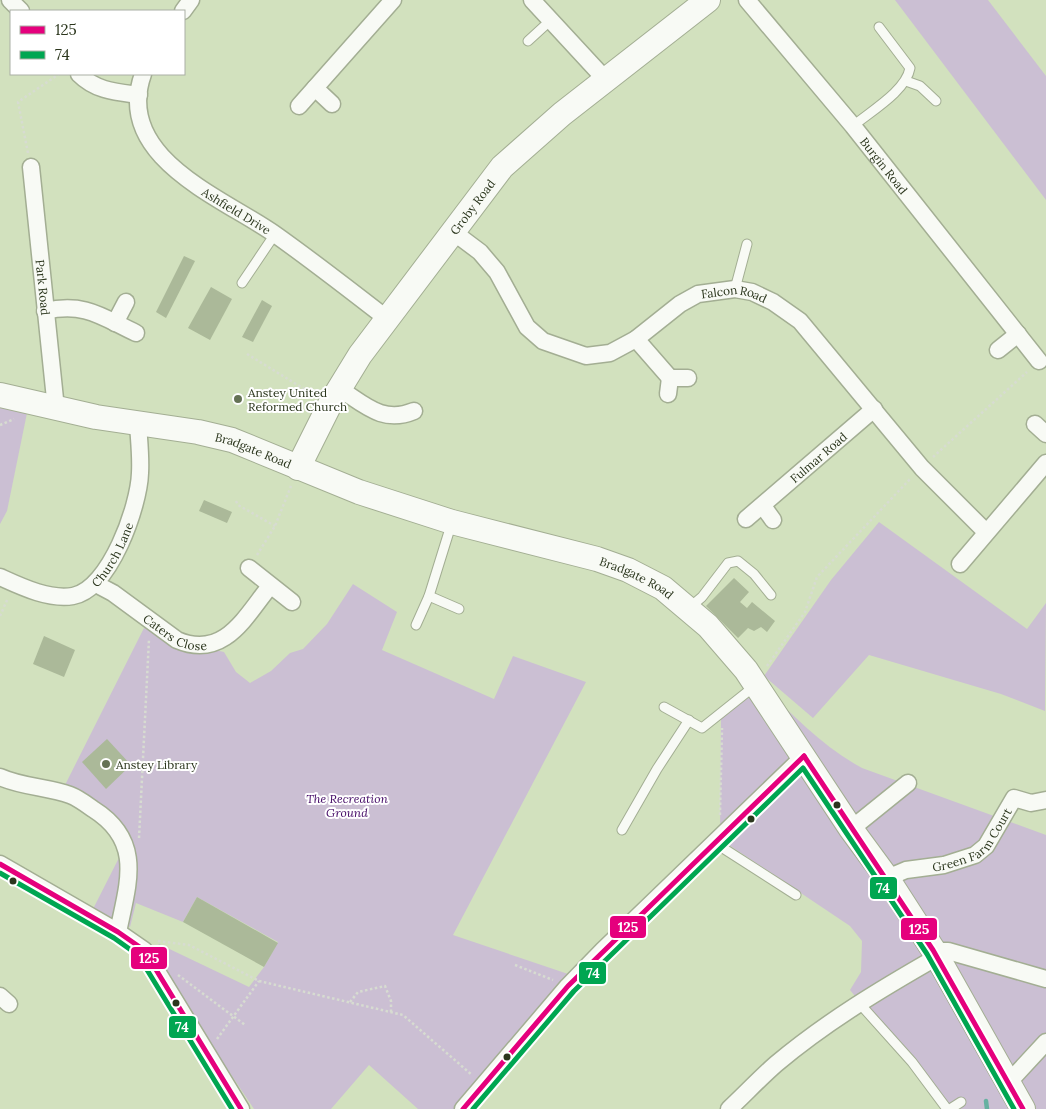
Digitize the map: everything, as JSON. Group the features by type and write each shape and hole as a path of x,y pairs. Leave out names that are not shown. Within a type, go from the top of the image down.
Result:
{"street":[{"path":"10,0 20,10"},
{"path":"299,106 392,0"},
{"path":"532,0 552,19 606,79"},
{"name":"Groby Road","path":"298,468 335,396 386,318 502,167 555,119 708,0"},
{"name":"Burgin Road","path":"748,0 853,126 1039,361"},
{"path":"80,75 87,82 100,89 139,95"},
{"name":"Ashfield Drive","path":"143,75 138,111 142,126 150,142 164,158 190,183 274,234 386,318"},
{"path":"314,88 332,104"},
{"name":"Park Road","path":"31,167 55,398 53,408"},
{"name":"Falcon Road","path":"452,231 480,252 497,272 527,327 543,341 586,356 610,353 636,339 680,304 698,294 735,289 752,292 774,302 800,322 922,468 986,532"},
{"path":"115,323 126,302"},
{"path":"46,311 72,306 86,310 136,333"},
{"path":"998,350 1018,334"},
{"path":"636,339 669,386 688,378"},
{"name":"Bradgate Road","path":"0,395 53,408 138,424 198,432 232,440 359,492 452,522 612,565 663,588 708,626 756,685 851,829 887,878 935,954 1023,1109"},
{"path":"335,396 390,417 403,416 414,411"},
{"name":"Fulmar Road","path":"746,519 874,410"},
{"name":"Church Lane","path":"7,580 57,596 84,592 96,584 125,534 134,510 140,474 138,424"},
{"path":"960,564 1046,463"},
{"path":"763,506 773,520"},
{"path":"249,568 292,602"},
{"name":"Caters Close","path":"96,584 113,593 150,621 188,644 213,644 234,632 270,586"},
{"path":"464,1109 568,986 635,916 718,841 804,756"},
{"path":"0,777 10,782 71,795 107,818 117,828 126,844 130,872 121,934"},
{"path":"851,829 908,783"},
{"name":"Green Farm Court","path":"887,878 906,870 944,865 975,855 986,846 1014,798 1030,803 1046,800"},
{"path":"0,864 121,934 144,950 241,1109"},
{"path":"729,1109 776,1064 827,1025 935,954 948,951 1046,979"},
{"path":"1008,1083 1046,1042"}],"lane":[{"path":"528,41 552,19"},
{"path":"853,126 906,81 910,68 879,27"},
{"path":"906,81 920,86 936,101"},
{"path":"242,283 274,234"},
{"path":"735,289 747,244"},
{"path":"416,625 429,596 452,522"},
{"path":"689,608 702,597 728,563 738,561 754,574 770,595"},
{"path":"429,596 460,609"},
{"path":"664,707 702,728 756,685"},
{"path":"622,830 689,720"},
{"path":"718,841 796,895"},
{"path":"860,1004 912,1062 949,1109 960,1102"}],"path":[{"path":"31,167 18,102 58,75"},
{"path":"247,354 335,396"},
{"path":"756,685 805,612 817,577 922,468 1039,361"},
{"path":"249,568 275,526 298,468"},
{"path":"236,501 238,505 275,526"},
{"path":"0,616 7,580"},
{"path":"139,845 150,621"},
{"path":"718,841 721,714"},
{"path":"121,934 188,945 259,981 403,1015 485,1086"},
{"path":"515,965 568,986"},
{"path":"174,972 245,1025"},
{"path":"212,1046 259,981"},
{"path":"350,1002 358,992 385,986 392,1001 391,1012"}],"green space":[{"path":"895,0 988,0 1046,76 1046,200"},
{"path":"0,406 27,413 7,511 0,524"},
{"path":"879,522 1027,629 1046,603 1045,711 1001,694 869,655 813,718 764,676 831,580"},
{"name":"The Recreation Ground","path":"353,584 397,612 382,650 494,699 513,656 586,682 453,935 574,976 459,1109 418,1109 369,1065 331,1109 254,1109 152,956 159,944 249,987 264,967 278,942 197,897 183,922 136,903 130,927 93,909 126,844 61,793 144,628 188,644 224,652 236,672 250,683 271,671 290,653 303,649 327,624"},
{"path":"763,686 834,751 862,768 1046,835 1046,1109 947,1109 850,990 861,972 862,941 850,926 720,839 721,714 752,696"}],"building":[{"path":"184,256 195,261 166,318 156,312"},
{"path":"211,287 232,299 210,340 188,328"},
{"path":"262,300 272,306 253,342 242,337"},
{"path":"204,500 232,512 227,523 199,511"},
{"path":"734,578 749,592 740,602 747,608 752,602 775,621 767,632 761,627 754,631 748,628 738,638 706,606"},
{"path":"44,636 75,650 64,677 33,664"},
{"name":"Anstey Library","path":"107,739 131,765 106,789 82,762"},
{"path":"197,897 278,943 264,967 183,922"}],"waterway":[{"path":"986,1101 987,1109"}],"transit line":[{"name":"125","path":"804,756 933,950 1023,1109"},
{"name":"125","path":"463,1109 568,986 804,756"},
{"name":"74","path":"473,1109 574,991 803,768 927,954 1014,1109"},
{"name":"125","path":"0,864 118,932 144,950 241,1109"},
{"name":"74","path":"0,873 114,938 138,955 232,1109"}],"place":[{"name":"Anstey United Reformed Church","path":"238,399"},
{"name":"Anstey Library","path":"106,764"}]}
